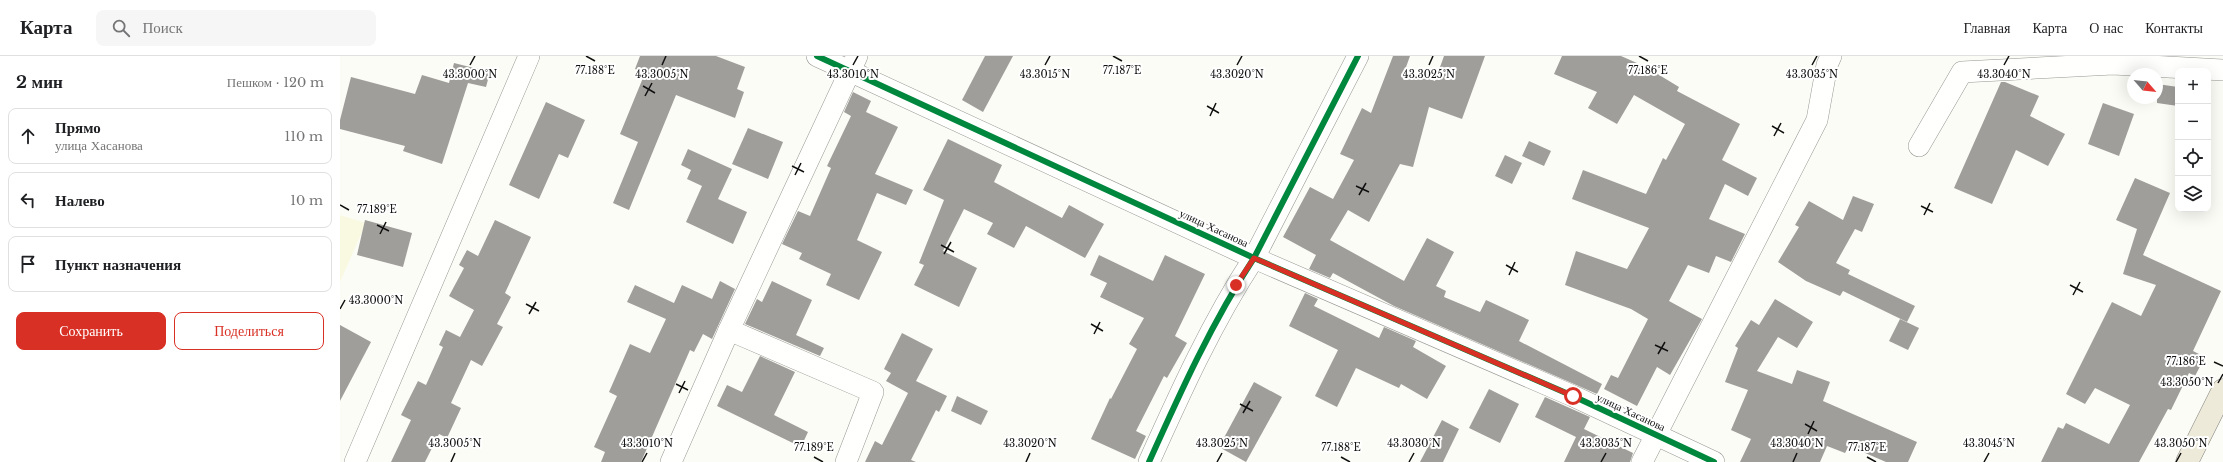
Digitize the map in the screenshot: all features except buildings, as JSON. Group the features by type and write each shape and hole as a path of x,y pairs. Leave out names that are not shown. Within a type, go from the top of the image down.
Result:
{"main road":[{"path":"2187,462 2223,390"}],"street":[{"path":"355,462 529,56"},
{"name":"улица Хасанова","path":"817,56 853,63 1254,258 1656,434 1714,462"},
{"path":"1148,462 1236,285 1254,258 1358,56"},
{"path":"1642,462 1817,120 1827,65 1831,56"},
{"path":"671,462 729,330 853,63"},
{"path":"1919,146 1962,72 2113,64 2223,70"},
{"path":"729,330 873,392 846,462"}],"green space":[{"path":"340,215 366,223 340,282"}],"cycle path":[{"path":"817,56 1254,258 1573,396 1714,462"},
{"path":"1149,462 1210,332 1254,258 1358,56"}],"route":[{"path":"1236,285 1254,258 1573,396"}]}
